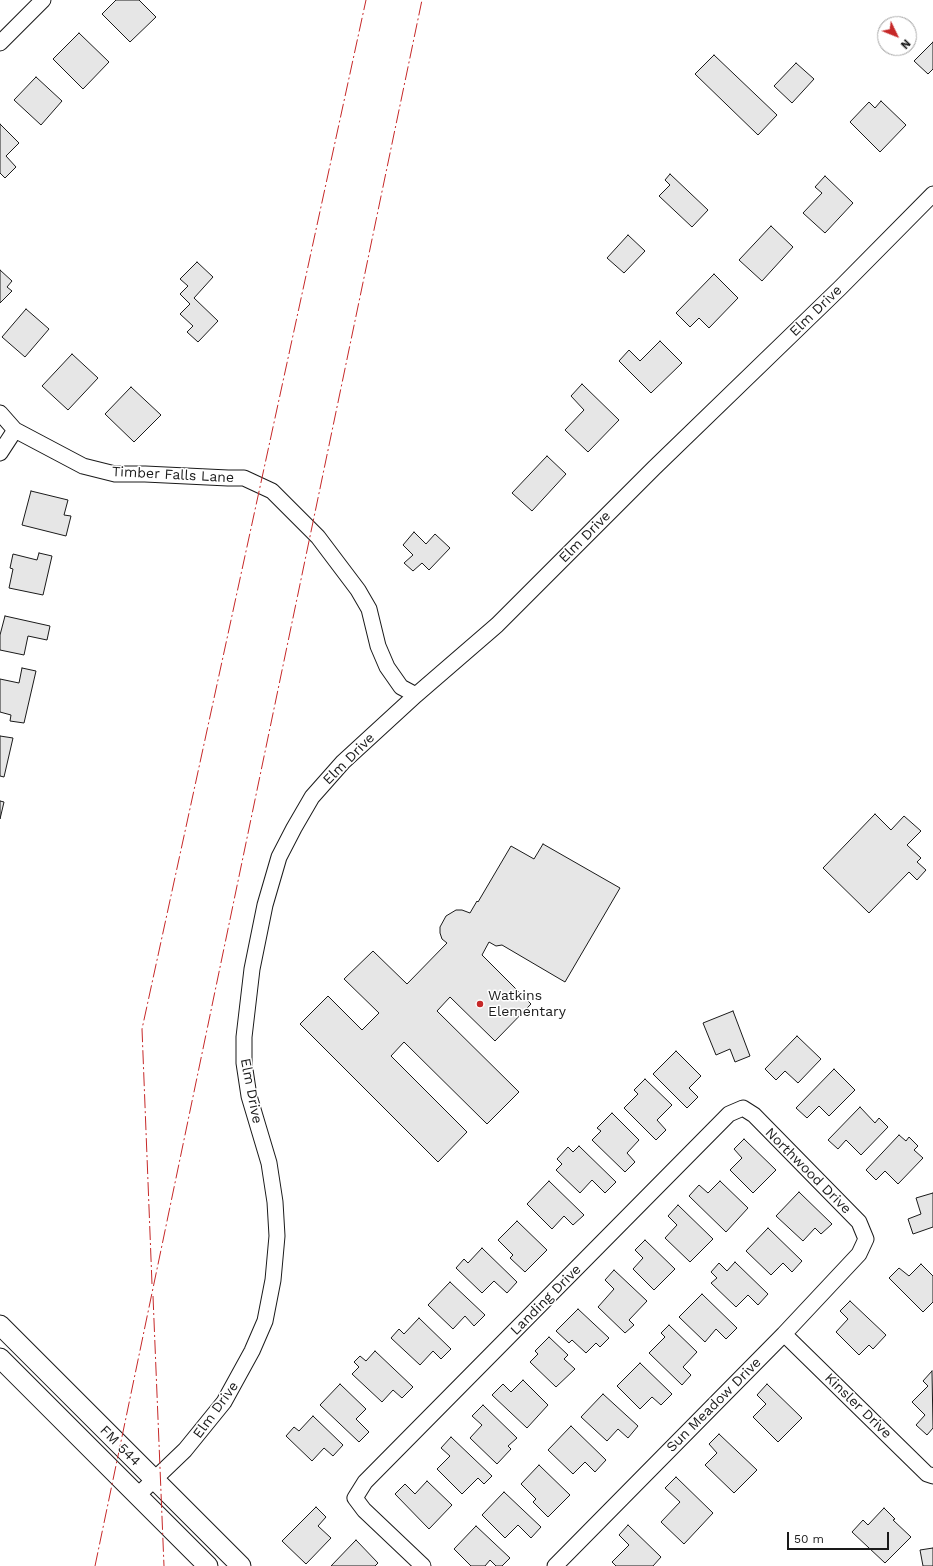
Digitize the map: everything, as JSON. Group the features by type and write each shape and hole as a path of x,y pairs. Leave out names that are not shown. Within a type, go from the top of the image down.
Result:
{"main road":[{"name":"FM 544","path":"0,1325 153,1480 241,1566"},
{"name":"FM 544","path":"0,1358 208,1566"}],"street":[{"path":"0,43 43,0"},
{"name":"Elm Drive","path":"137,1496 185,1450 224,1402 238,1380 265,1321 273,1280 277,1236 275,1202 269,1163 249,1096 244,1063 244,1037 252,969 265,905 279,857 312,797 343,762 416,695 497,625 654,468 840,288 933,194"},
{"name":"Timber Falls Lane","path":"0,413 15,430 83,466 115,474 244,478 272,491 318,537 358,590 369,610 378,646 387,666 401,687 416,695"},
{"path":"0,453 15,430"},
{"name":"Northwood Drive","path":"743,1108 754,1115 859,1222 866,1239"},
{"name":"Landing Drive","path":"423,1566 364,1510 355,1498 365,1482 730,1114 743,1108"},
{"name":"Sun Meadow Drive","path":"555,1566 784,1334 859,1254 866,1239"},
{"name":"Kinsler Drive","path":"784,1334 927,1474 933,1476"}],"building":[{"path":"116,0 139,0 156,17 130,42 102,14"},
{"path":"79,33 109,62 83,89 53,59"},
{"path":"933,42 933,69 928,74 914,61"},
{"path":"714,55 777,115 758,135 695,74"},
{"path":"796,63 814,79 792,103 774,86"},
{"path":"36,77 62,101 41,125 14,100"},
{"path":"881,101 906,125 880,152 850,122 869,102 875,108"},
{"path":"0,124 19,143 6,156 16,167 5,178 0,173"},
{"path":"670,174 708,210 692,227 659,196 670,185 665,180"},
{"path":"825,176 853,203 825,233 803,213 822,193 815,187"},
{"path":"771,226 793,247 762,281 739,260"},
{"path":"628,235 645,251 624,273 607,258"},
{"path":"197,262 213,277 194,298 218,321 198,342 187,332 193,326 180,314 190,304 180,294 188,286 180,279"},
{"path":"0,270 12,281 7,287 12,291 0,303"},
{"path":"714,274 738,298 709,328 699,318 690,327 676,313"},
{"path":"26,309 49,329 25,357 2,337"},
{"path":"660,341 682,363 651,393 619,361 629,350 640,361"},
{"path":"72,354 98,378 68,410 42,386"},
{"path":"582,384 619,420 588,452 565,430 584,410 571,396"},
{"path":"131,387 161,415 134,442 105,414"},
{"path":"547,456 566,474 532,511 512,493"},
{"path":"31,491 68,500 64,515 71,516 66,536 22,525"},
{"path":"414,532 426,544 435,534 450,548 429,570 422,563 413,571 404,563 413,555 403,545"},
{"path":"39,553 52,556 43,595 9,588 13,569 10,568 13,554 37,560"},
{"path":"5,616 50,626 47,640 28,636 24,655 0,650 0,635"},
{"path":"22,668 36,671 24,723 10,721 11,715 0,712 0,679 19,683"},
{"path":"0,736 13,738 4,777 0,776"},
{"path":"0,801 4,802 0,819"},
{"path":"875,814 891,830 904,816 921,831 907,845 921,858 917,862 926,870 917,880 909,872 869,913 823,868"},
{"path":"543,844 620,888 565,982 502,945 496,946 489,942 482,955 531,1004 495,1041 450,997 437,1011 519,1092 487,1124 404,1042 391,1056 467,1132 438,1162 300,1024 328,996 362,1030 379,1013 344,979 373,951 407,984 447,943 442,939 440,933 440,927 446,916 456,910 462,910 470,913 511,846 534,859"},
{"path":"733,1011 750,1056 735,1062 730,1049 716,1055 703,1023"},
{"path":"797,1036 821,1059 798,1083 785,1071 776,1080 765,1069"},
{"path":"676,1051 701,1076 689,1088 698,1097 687,1108 653,1074"},
{"path":"834,1069 855,1090 829,1116 819,1106 807,1118 796,1108"},
{"path":"645,1079 672,1105 657,1120 666,1130 656,1140 624,1108 638,1094 634,1090"},
{"path":"860,1107 875,1123 879,1118 888,1127 861,1155 846,1140 838,1149 828,1140"},
{"path":"612,1113 639,1140 627,1153 635,1162 625,1172 592,1140 601,1131 597,1128"},
{"path":"899,1135 906,1141 909,1137 918,1146 914,1150 923,1158 898,1184 885,1171 876,1180 866,1170"},
{"path":"744,1139 776,1170 753,1193 730,1170 742,1158 734,1149"},
{"path":"579,1146 616,1182 605,1193 592,1180 580,1193 556,1170 562,1164 557,1159 568,1147 573,1152"},
{"path":"549,1181 584,1215 573,1225 564,1216 552,1229 527,1204"},
{"path":"720,1181 748,1208 726,1232 689,1196 699,1185 708,1193"},
{"path":"799,1192 832,1224 821,1234 815,1228 803,1241 776,1216"},
{"path":"933,1193 933,1227 913,1234 908,1219 921,1214 916,1198"},
{"path":"678,1205 713,1239 690,1262 665,1238 677,1225 668,1216"},
{"path":"517,1221 547,1250 525,1272 510,1258 513,1255 498,1240"},
{"path":"768,1228 802,1261 792,1272 783,1263 771,1275 746,1251"},
{"path":"645,1240 675,1269 654,1290 633,1269 643,1258 635,1250"},
{"path":"482,1248 517,1282 507,1293 494,1281 482,1293 456,1268 464,1259 468,1263"},
{"path":"735,1262 768,1294 758,1305 748,1295 736,1307 711,1283 717,1278 711,1272 719,1263 727,1271"},
{"path":"921,1264 933,1276 933,1302 923,1312 889,1278 899,1268 909,1276"},
{"path":"614,1270 647,1301 629,1320 634,1325 625,1333 598,1307 614,1289 605,1280"},
{"path":"450,1282 485,1315 474,1326 465,1316 453,1329 428,1305"},
{"path":"702,1294 737,1328 726,1339 716,1329 705,1342 679,1317"},
{"path":"850,1301 886,1335 873,1349 869,1345 859,1355 836,1332 848,1319 840,1311"},
{"path":"578,1309 609,1338 600,1347 596,1343 586,1353 572,1340 569,1343 556,1331"},
{"path":"419,1318 451,1349 441,1359 433,1351 420,1365 391,1338 399,1329 404,1334"},
{"path":"669,1325 697,1352 683,1367 691,1375 682,1385 649,1353 665,1337 661,1333"},
{"path":"549,1337 568,1355 564,1359 575,1369 556,1387 530,1362 538,1354 535,1351"},
{"path":"375,1351 413,1387 402,1398 393,1390 382,1402 352,1374 359,1367 354,1362 360,1356 366,1361"},
{"path":"640,1363 672,1394 661,1405 652,1397 640,1409 617,1386"},
{"path":"932,1371 933,1428 927,1435 916,1425 925,1415 912,1402 928,1386 923,1381"},
{"path":"523,1380 548,1405 527,1428 492,1395 503,1384 511,1392"},
{"path":"340,1384 366,1409 356,1419 369,1432 359,1442 320,1405"},
{"path":"767,1384 802,1418 778,1442 753,1417 766,1404 757,1395"},
{"path":"603,1394 638,1426 628,1438 618,1429 607,1441 581,1417"},
{"path":"483,1405 517,1438 508,1446 511,1449 497,1464 470,1438 482,1425 472,1416"},
{"path":"313,1416 343,1445 333,1456 324,1448 312,1461 286,1436 294,1427 299,1431"},
{"path":"571,1426 606,1460 595,1472 585,1462 573,1474 548,1450"},
{"path":"719,1434 757,1470 734,1493 705,1465 717,1453 709,1444"},
{"path":"451,1437 492,1476 484,1484 478,1478 462,1494 437,1469 450,1456 441,1448"},
{"path":"539,1465 570,1495 548,1517 533,1502 536,1499 521,1484"},
{"path":"676,1477 713,1513 684,1544 661,1522 680,1502 665,1488"},
{"path":"427,1481 452,1505 429,1529 395,1494 405,1484 415,1494"},
{"path":"504,1492 541,1527 531,1538 518,1525 505,1538 482,1515"},
{"path":"316,1507 326,1517 318,1526 331,1538 306,1564 282,1541"},
{"path":"884,1508 895,1519 893,1520 911,1537 885,1563 852,1532 863,1520 868,1525"},
{"path":"628,1525 661,1557 653,1566 616,1566 612,1562 629,1545 619,1535"},
{"path":"476,1526 510,1558 502,1566 496,1566 490,1560 485,1566 471,1566 454,1549"},
{"path":"356,1540 378,1563 375,1566 331,1566"},
{"path":"933,1548 933,1566 923,1566 920,1550"}],"power":[{"path":"152,1284 142,1029 366,0"},
{"path":"95,1566 422,0"},
{"path":"153,1296 164,1566"}],"place":[{"name":"Watkins Elementary","path":"480,1004"}]}
